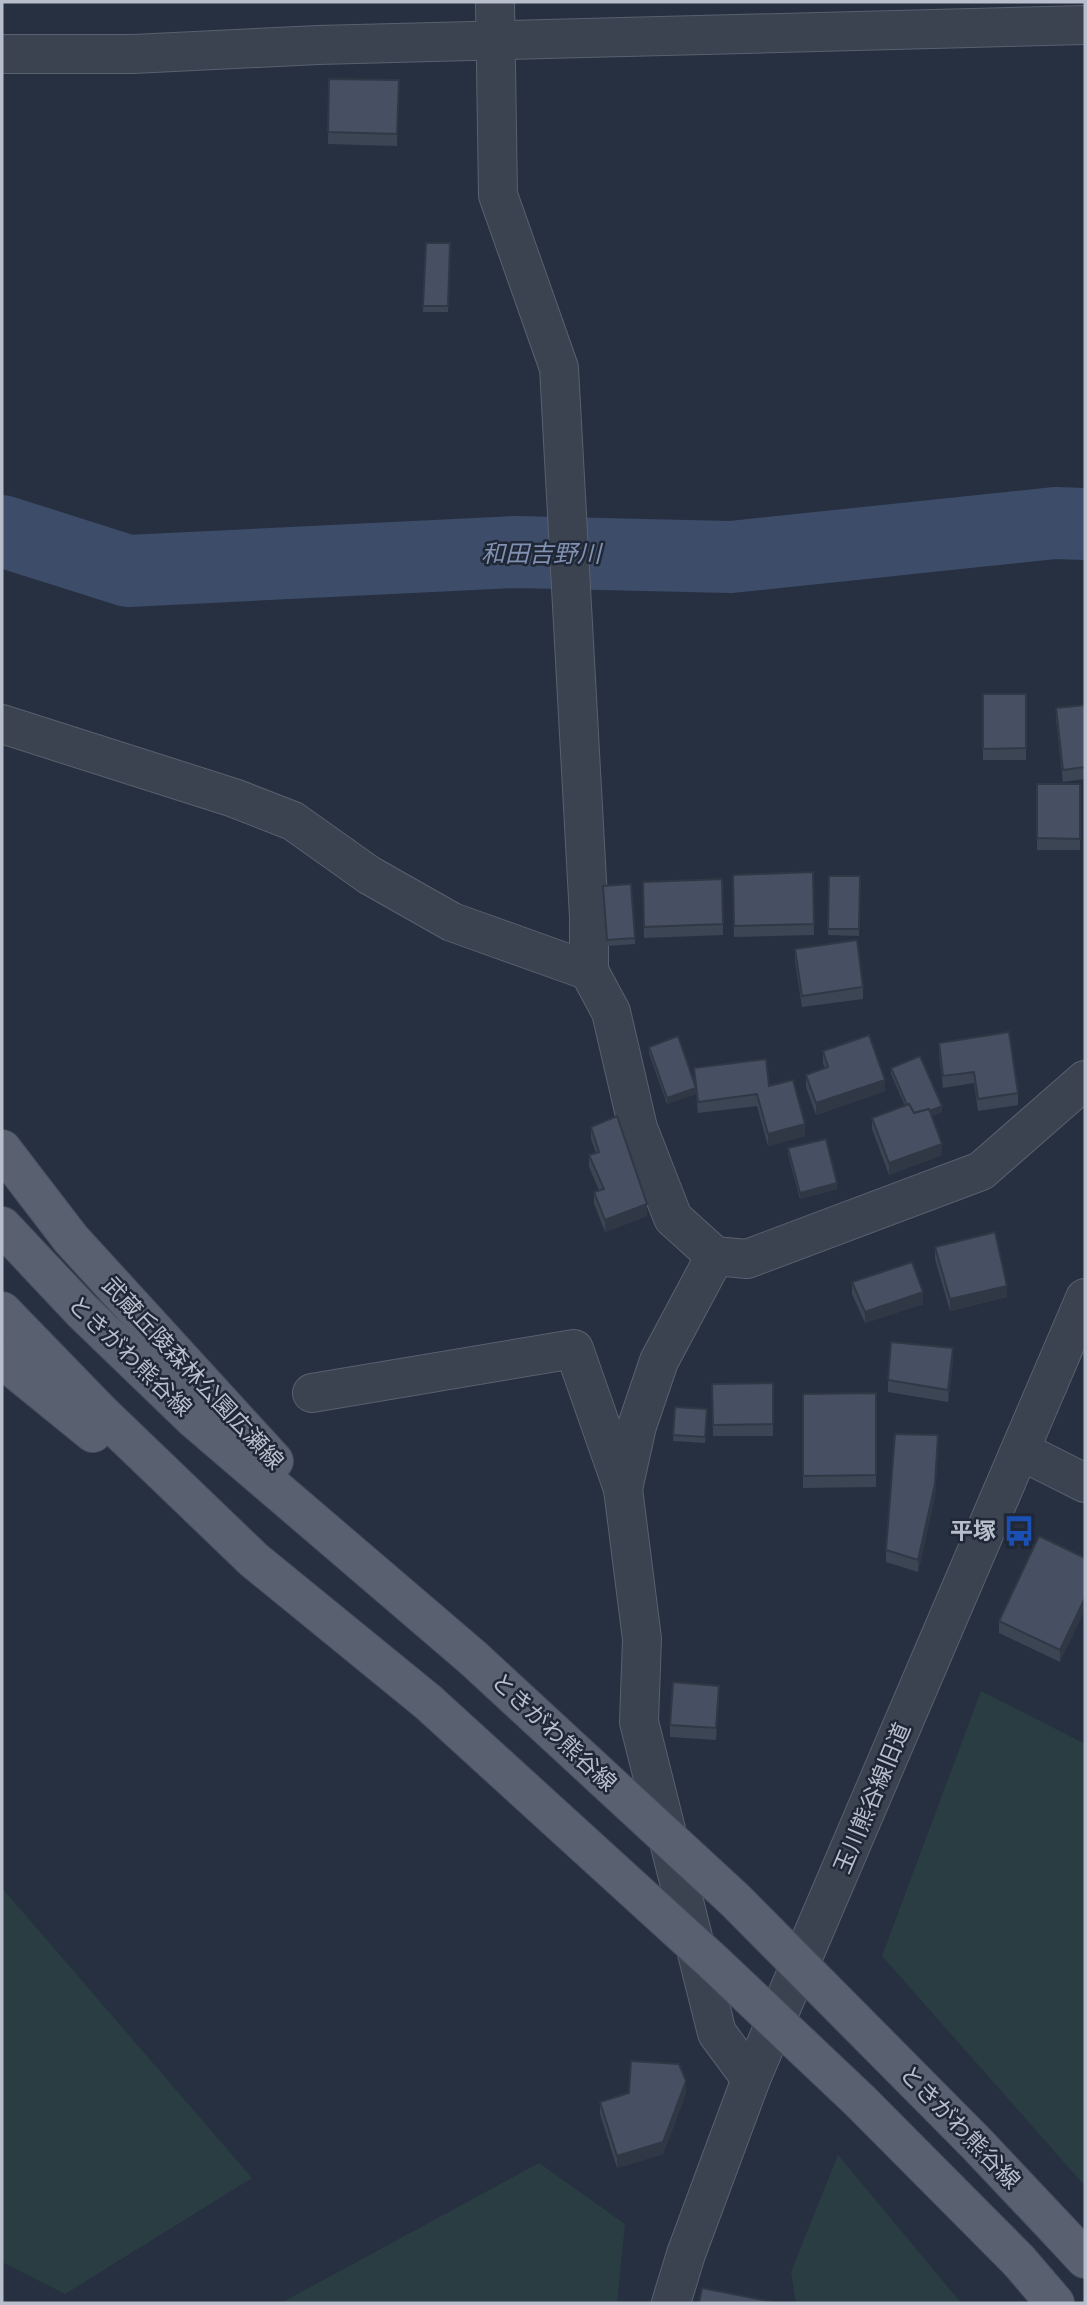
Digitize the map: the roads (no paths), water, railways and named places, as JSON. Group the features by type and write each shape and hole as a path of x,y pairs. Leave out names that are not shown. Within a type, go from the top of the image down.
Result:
{"main road":[{"name":"武蔵丘陵森林公園広瀬線","path":"2,1149 71,1239 393,1590"},
{"name":"ときがわ熊谷線","path":"2,1226 82,1311 194,1419 473,1658 735,1900 976,2143 1085,2259"},
{"path":"2,1311 101,1413 254,1560"},
{"path":"2,1359 428,1702 860,2101 1019,2262 1055,2303"}],"street":[{"path":"495,2 498,195 559,369 589,917 589,971 611,1012 638,1128 673,1218 715,1256 747,1259 981,1171 1085,1080"},
{"path":"2,54 133,54 318,45 1085,25"},
{"path":"2,724 234,798 293,821 369,875 452,922 589,971"},
{"path":"623,1489 637,1426 659,1361 715,1256"},
{"name":"玉川熊谷線旧道","path":"671,2303 686,2254 751,2079 1085,1298"},
{"path":"312,1393 574,1349 623,1489 642,1639 639,1722 717,2033 751,2079"},
{"path":"1021,1451 1085,1483"}],"waterway":[{"name":"和田吉野川","path":"2,531 128,571 515,552 731,557 1055,523 1085,524"}],"place":[{"name":"平塚","path":"1019,1531"}]}
